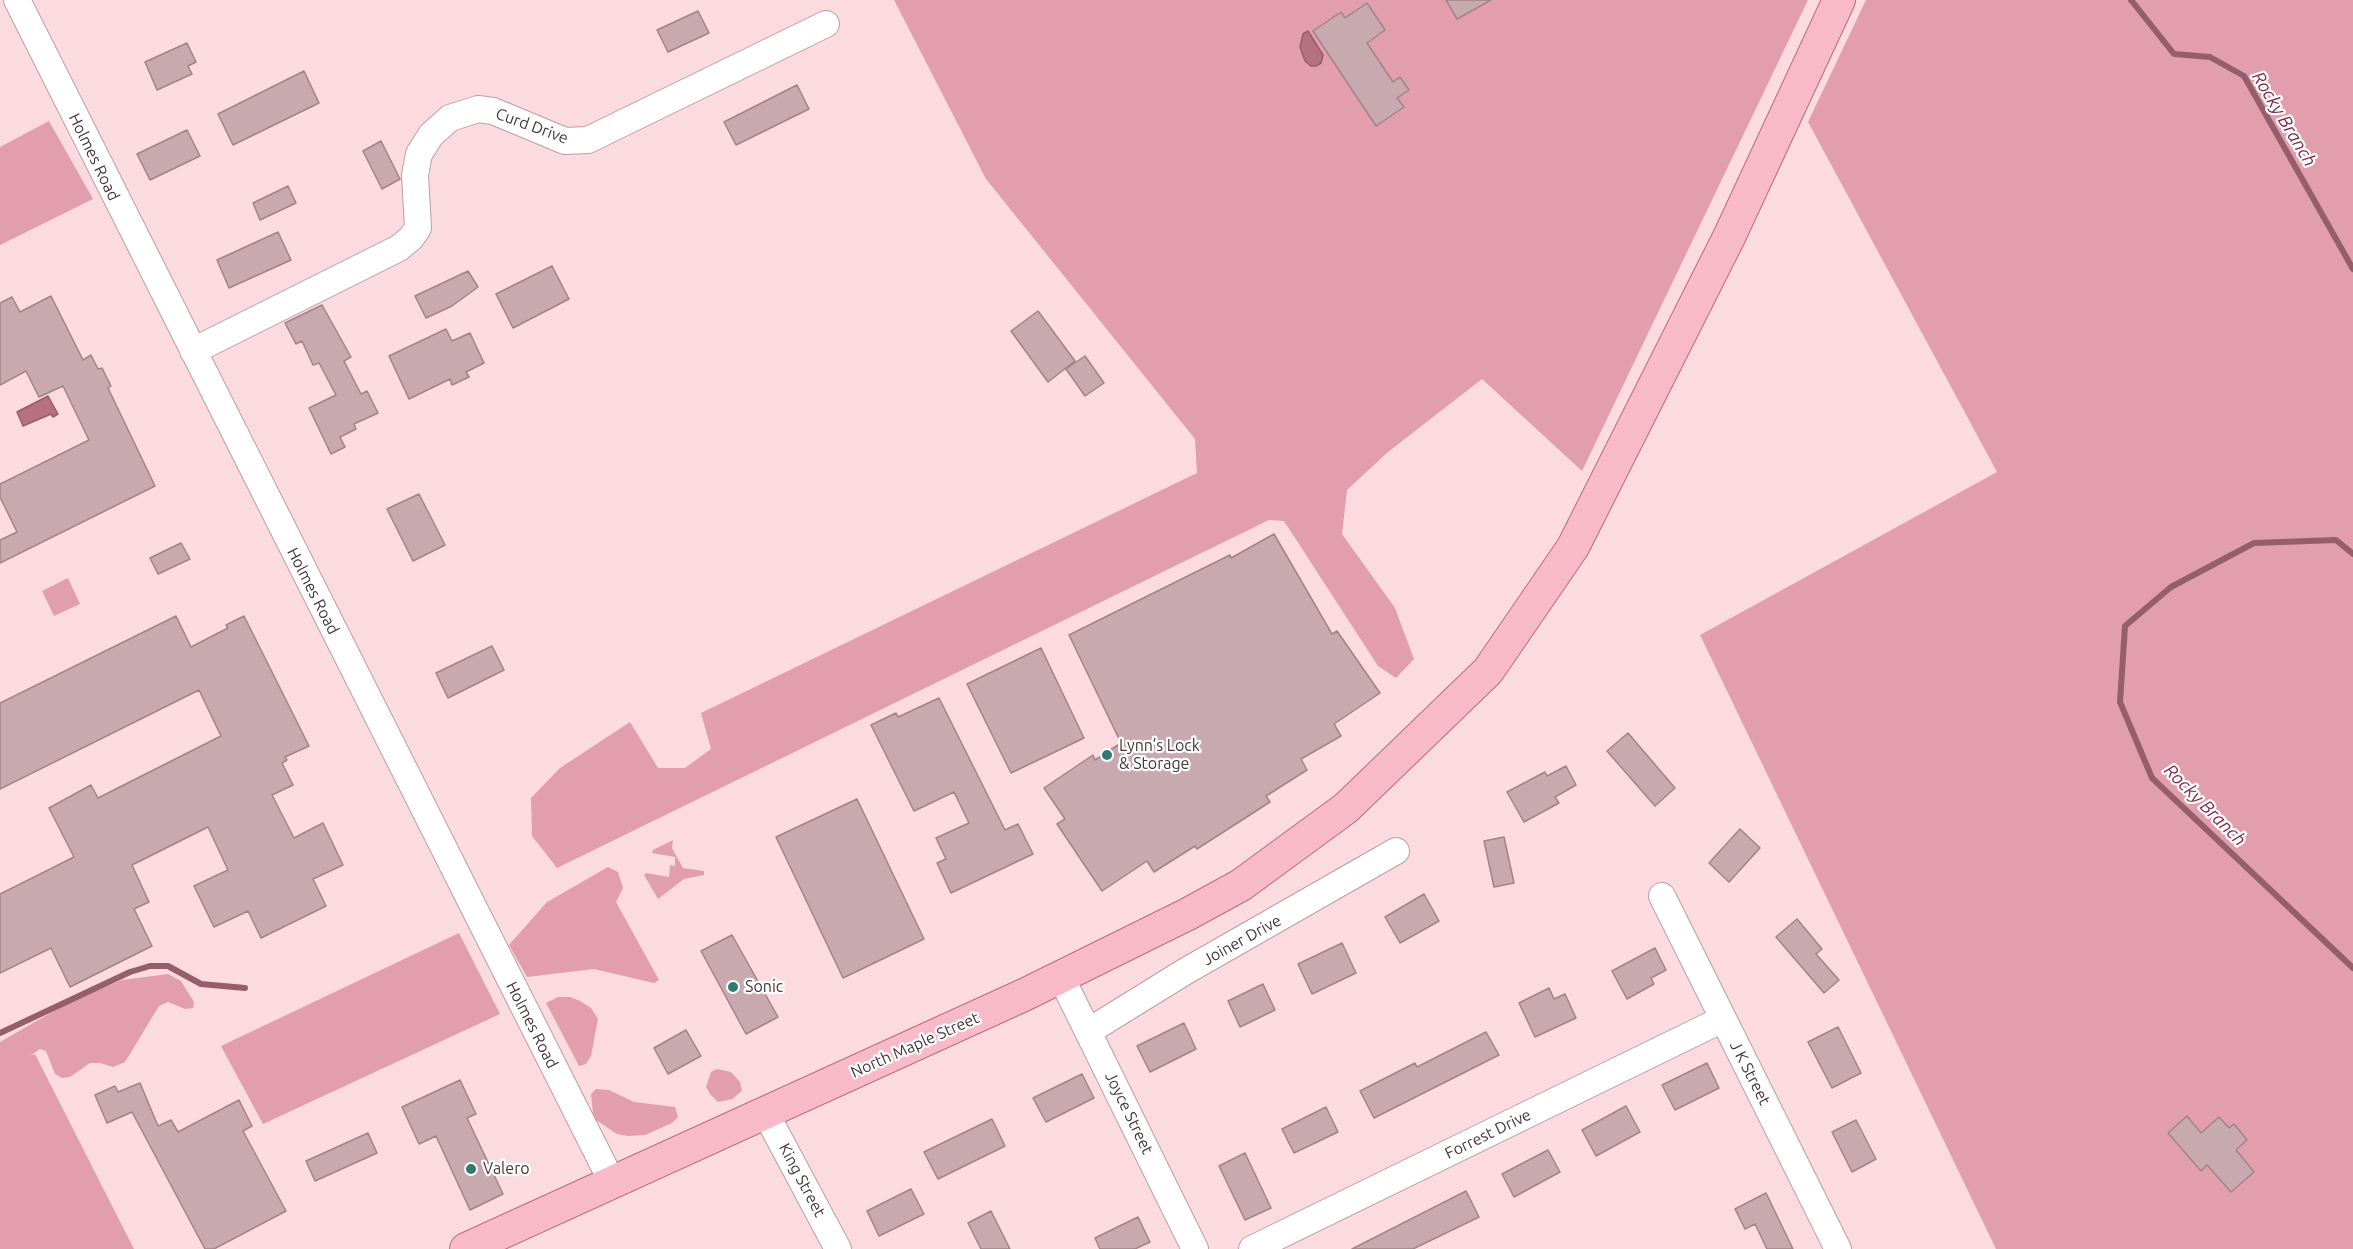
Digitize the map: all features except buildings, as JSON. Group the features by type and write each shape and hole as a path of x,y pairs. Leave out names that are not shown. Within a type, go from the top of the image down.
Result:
{"main road":[{"name":"North Maple Street","path":"466,1249 1061,977 1241,885 1346,808 1488,671 1573,547 1726,244 1839,0"}],"street":[{"name":"Holmes Road","path":"16,0 612,1182"},
{"name":"Curd Drive","path":"193,351 399,248 411,238 418,228 415,175 419,154 431,135 450,118 478,109 493,111 565,141 588,141 826,24"},
{"name":"Joiner Drive","path":"1089,1031 1186,971 1396,851"},
{"name":"J K Street","path":"1662,896 1838,1249"},
{"name":"Joyce Street","path":"1061,977 1195,1249"},
{"name":"Forrest Drive","path":"1252,1249 1723,1019"},
{"name":"King Street","path":"765,1112 838,1249"}],"shaded area":[{"path":"894,0 1808,0 1582,471 1482,379 1388,452 1347,490 1342,534 1395,608 1414,659 1396,678 1378,666 1284,521 1269,520 557,868 532,836 531,798 560,768 630,722 658,768 685,768 711,749 701,713 1197,473 1195,439 986,179"},
{"path":"1866,0 2353,0 2353,1249 1996,1249 1700,635 1997,472 1808,122"},
{"path":"1308,31 1323,55 1321,63 1316,66 1311,66 1305,61 1300,47 1303,34"},
{"path":"49,121 93,199 0,245 0,147"},
{"path":"48,396 58,414 53,417 51,414 23,426 17,412"},
{"path":"68,578 80,604 54,616 42,591"},
{"path":"673,840 672,848 683,868 704,871 704,875 684,879 658,899 644,875 646,873 669,877 670,865 675,866 675,857 652,853 653,850"},
{"path":"608,867 618,872 623,888 616,902 659,980 654,983 594,969 527,977 509,945 547,902"},
{"path":"459,933 500,1014 263,1124 221,1046"},
{"path":"168,974 181,981 194,1002 193,1008 185,1009 168,1002 159,1006 125,1062 113,1067 90,1063 70,1077 62,1078 55,1074 46,1051 40,1049 30,1056 35,1054 134,1249 0,1249 0,1042 73,1000 122,980"},
{"path":"558,997 570,997 580,1001 591,1008 598,1019 591,1056 586,1064 579,1066 546,1003"},
{"path":"717,1069 731,1072 740,1082 742,1091 732,1099 718,1102 706,1087 711,1072"},
{"path":"596,1089 609,1090 634,1102 675,1107 678,1117 672,1123 645,1135 617,1134 596,1120 591,1094"}],"waterway":[{"name":"Rocky Branch","path":"2131,0 2174,54 2210,57 2244,76 2353,269"},
{"name":"Rocky Branch","path":"2353,554 2336,540 2254,543 2171,587 2125,626 2120,702 2152,778 2353,968"},
{"path":"0,1033 130,972 150,966 168,966 201,984 245,988"}],"place":[{"name":"Lynn’s Lock & Storage","path":"1107,755"},
{"name":"Sonic","path":"733,987"},
{"name":"Valero","path":"471,1169"}]}
